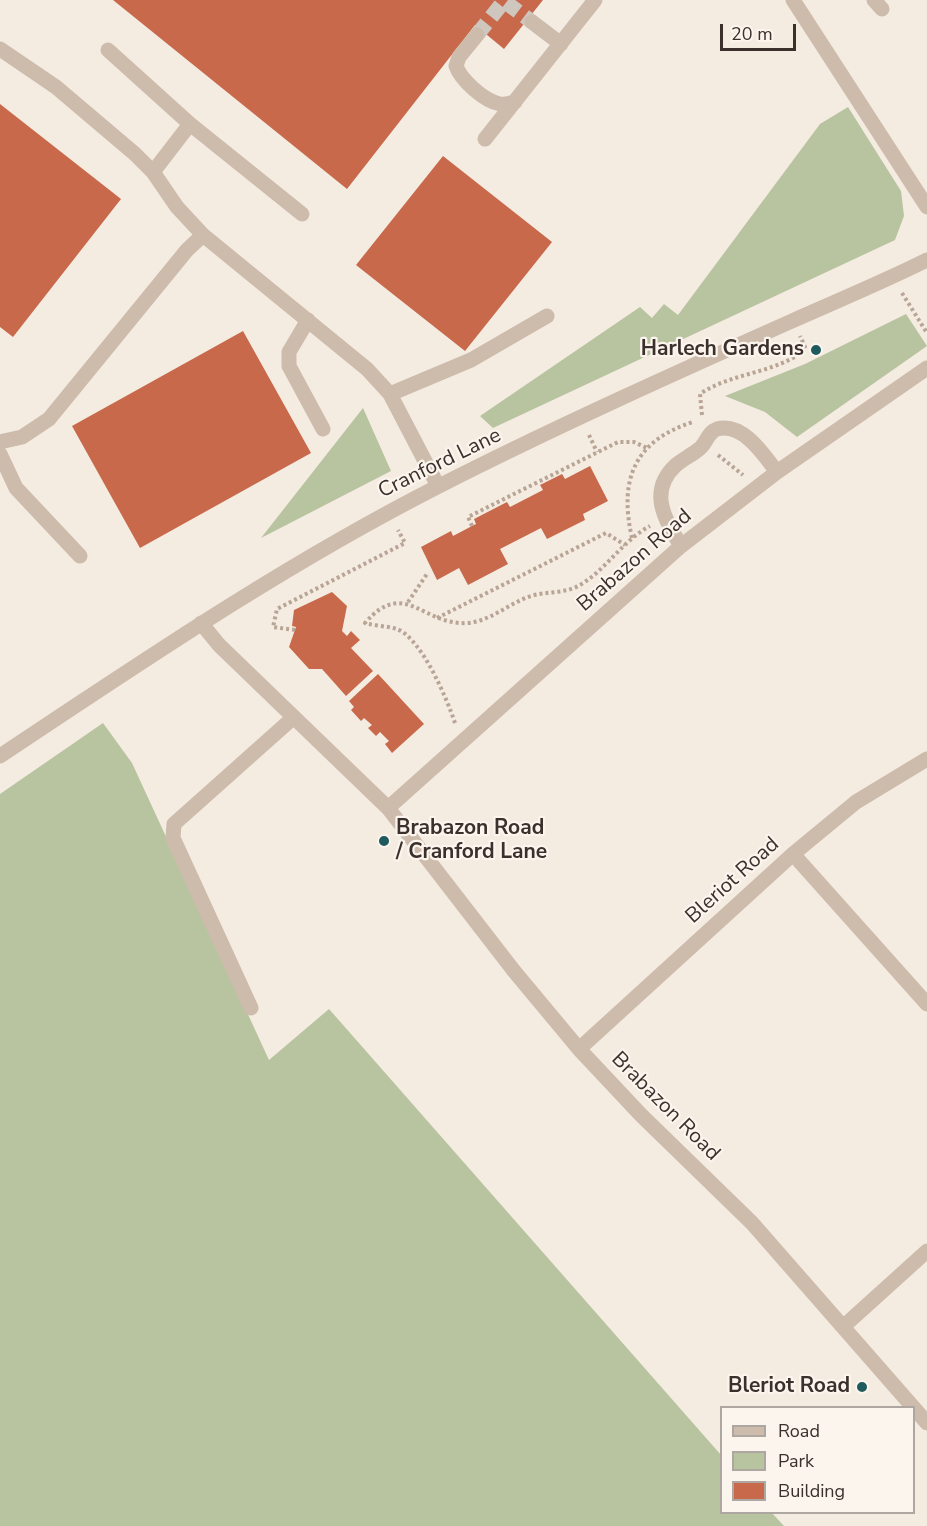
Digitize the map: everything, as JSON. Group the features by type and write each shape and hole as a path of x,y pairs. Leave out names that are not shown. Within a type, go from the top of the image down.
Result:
{"street":[{"path":"485,139 595,0"},
{"path":"793,0 927,207"},
{"path":"532,22 561,44"},
{"path":"477,35 459,57 456,66 459,76 495,102 501,104 515,102"},
{"path":"0,49 56,87 153,172 177,207 203,235 367,369 390,394 438,486"},
{"path":"108,50 190,124 302,214"},
{"path":"153,172 190,124"},
{"path":"0,442 22,437 49,419 187,250 203,235"},
{"name":"Cranford Lane","path":"0,756 279,573 438,486 927,260"},
{"path":"390,394 471,360 546,316"},
{"path":"308,320 289,352 289,366 323,429"},
{"name":"Brabazon Road","path":"388,808 681,546 777,472 927,368"},
{"path":"681,546 664,518 659,499 663,480 677,465 701,448 716,429 729,429 744,435 777,472"},
{"path":"0,454 16,488 80,556"},
{"name":"Brabazon Road","path":"201,623 219,645 388,808 514,971 579,1049 640,1115 752,1223 912,1406"},
{"path":"251,1008 173,838 174,824 294,717"},
{"name":"Bleriot Road","path":"579,1049 793,854 856,802 927,759"},
{"path":"793,854 927,1004"},
{"path":"844,1326 927,1251"},
{"name":"Brabazon Road","path":"915,1409 927,1423"}],"path":[{"path":"892,277 927,333"},
{"path":"472,526 468,517 618,442 634,442 647,448"},
{"path":"701,448 732,464 754,490"},
{"path":"461,743 441,685 422,654 397,629 365,622 374,612 388,603 408,602 436,618 452,622 480,621 533,595 580,585 625,544 664,518"},
{"path":"436,618 606,533 625,544"},
{"path":"295,630 273,627 277,609 405,543"},
{"path":"408,602 427,573"}],"green space":[{"path":"848,107 901,191 904,216 895,240 493,428 480,416 640,307 652,318 664,304 678,315 820,124"},
{"path":"906,314 927,346 797,437 765,412 725,396 805,364"},
{"path":"363,408 391,471 261,538"},
{"path":"103,723 132,763 269,1060 329,1009 720,1454 720,1514 773,1514 784,1526 0,1526 0,794"}],"building":[{"path":"113,0 543,0 504,49 475,25 347,189"},
{"path":"0,104 121,199 13,337 0,327"},
{"path":"443,156 552,242 465,351 356,265"},
{"path":"243,331 311,453 140,548 72,426"},
{"path":"590,466 608,501 583,514 585,520 547,539 541,528 500,549 508,564 468,585 459,568 437,580 421,547 451,531 453,536 476,524 474,519 507,502 510,507 543,490 540,485 562,474 565,479"},
{"path":"332,592 347,606 342,631 347,636 351,631 360,640 351,648 373,671 346,696 322,669 309,669 289,647 296,627 292,626 294,610"},
{"path":"378,674 424,724 392,753 385,744 389,741 380,732 376,736 368,728 372,725 364,718 361,721 351,710 354,707 349,701"}],"tunnel":[{"path":"477,35 504,1 532,22"}],"place":[{"name":"Harlech Gardens","path":"816,350"},
{"name":"Brabazon Road / Cranford Lane","path":"384,841"},
{"name":"Bleriot Road","path":"862,1387"}]}
